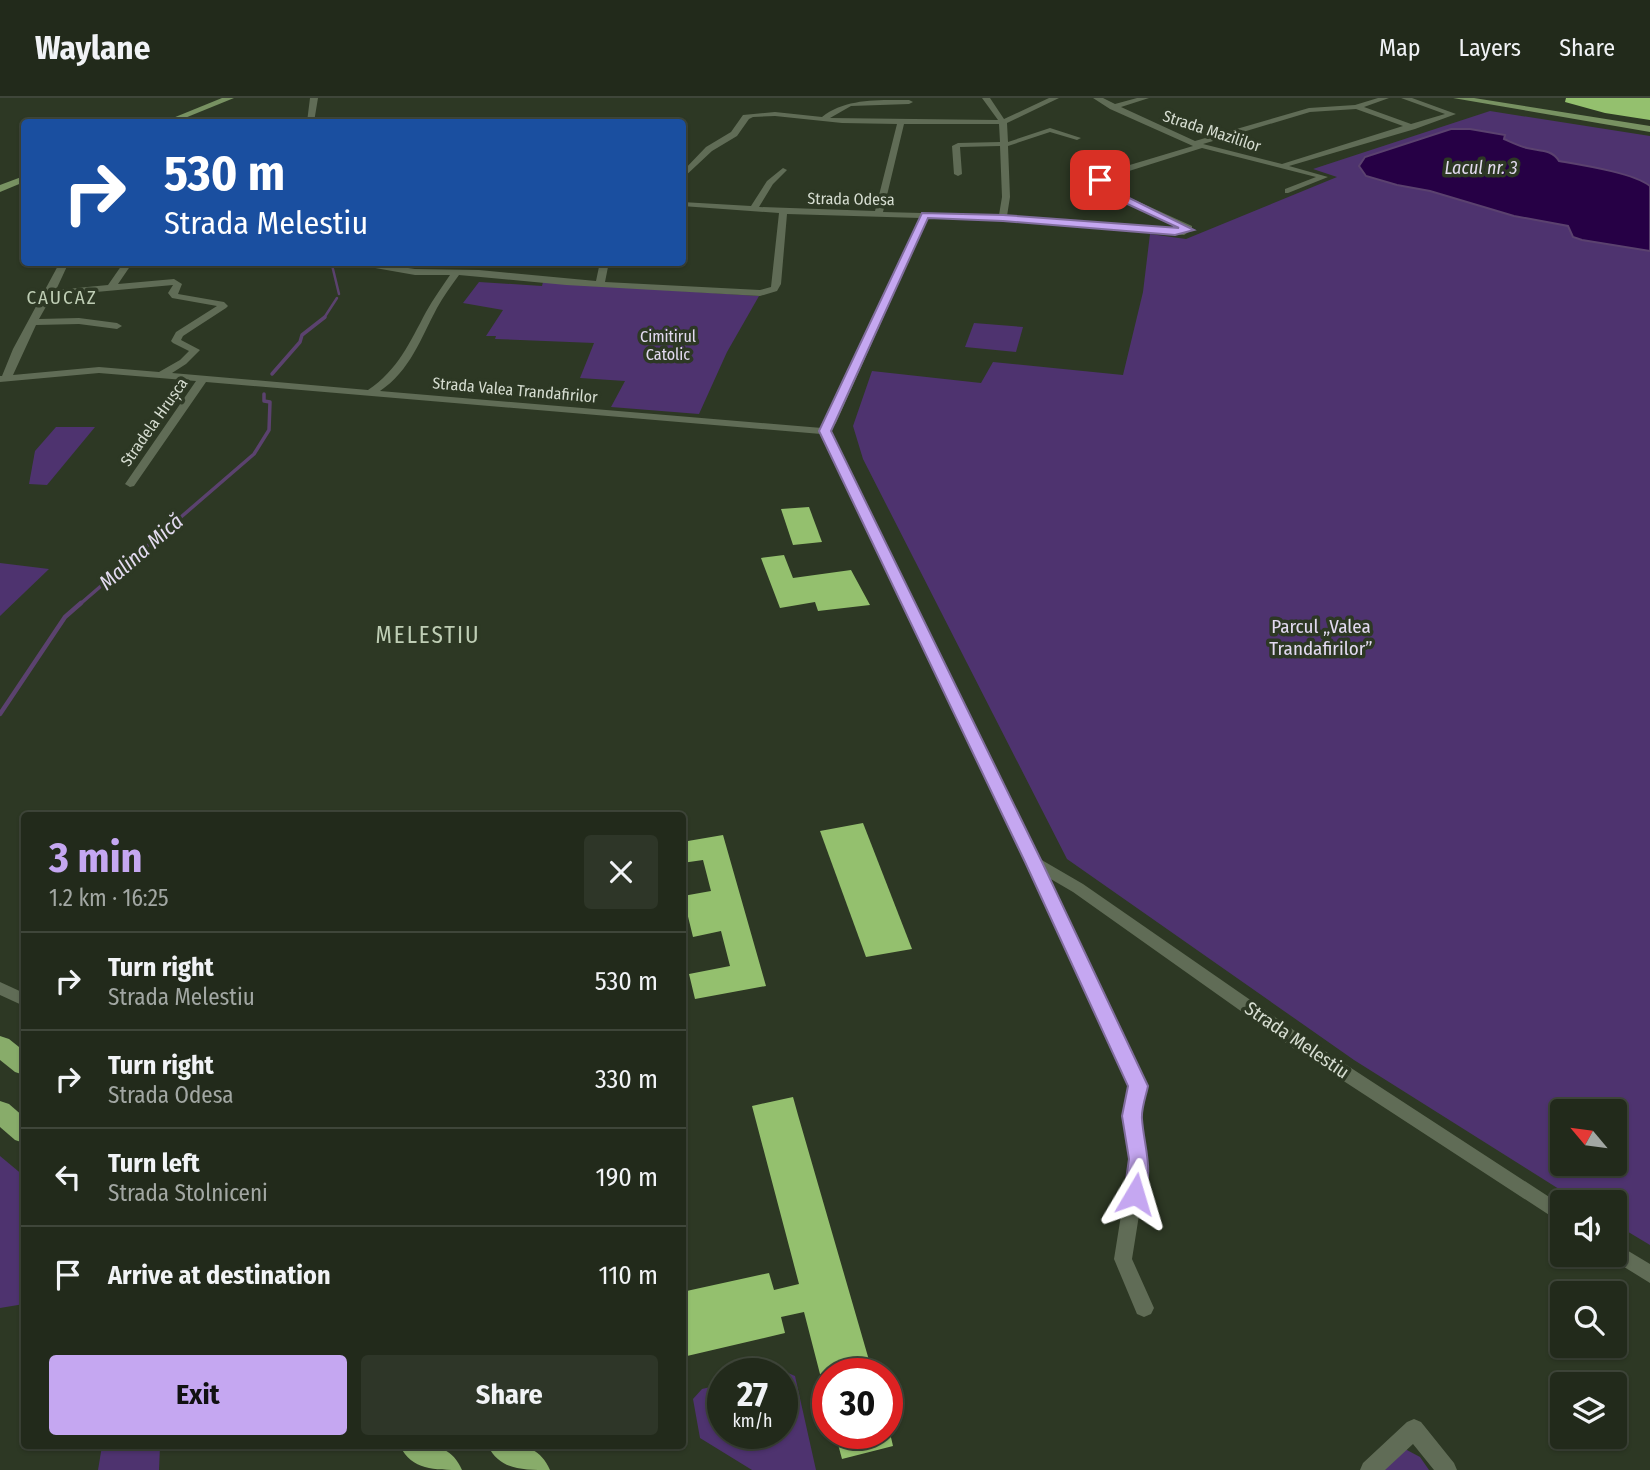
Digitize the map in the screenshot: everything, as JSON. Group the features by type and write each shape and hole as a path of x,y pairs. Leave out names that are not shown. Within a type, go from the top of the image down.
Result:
{"highway":[{"path":"0,1046 21,1063"},
{"path":"0,1112 21,1130"},
{"path":"419,1449 446,1470"},
{"path":"507,1449 534,1470"}],"main road":[{"path":"176,119 230,98"},
{"path":"1457,98 1650,129"},
{"path":"0,189 21,181"}],"street":[{"path":"311,119 314,98"},
{"path":"986,98 1003,122 1006,197 1003,218"},
{"path":"686,173 709,149 734,134 749,116 775,114 824,119 1003,122 1055,98"},
{"name":"Strada Mazililor","path":"1097,98 1197,145 1324,177 1289,191"},
{"path":"1113,107 1145,98"},
{"path":"1197,145 1310,110 1356,107 1385,98"},
{"path":"1282,166 1453,113 1405,98"},
{"path":"824,119 832,108 844,103 909,102"},
{"path":"1183,140 1307,106"},
{"path":"1356,107 1412,127"},
{"path":"879,213 901,121"},
{"path":"958,174 956,146 1005,145 1050,130 1077,138"},
{"name":"Strada Odesa","path":"686,204 753,210 1003,218 1187,231 1189,228 1114,194 1100,180 1197,145"},
{"path":"753,210 770,183 783,170"},
{"path":"370,266 402,271 755,293 770,291 777,284 783,211"},
{"path":"925,215 825,431 1034,862 1138,1086 1131,1116 1139,1159 1123,1259 1144,1308"},
{"path":"3,379 16,349 51,293 63,266"},
{"path":"112,286 126,266"},
{"path":"370,393 390,380 415,346 451,274 451,266"},
{"path":"499,275 507,266"},
{"path":"600,284 604,266"},
{"path":"51,293 112,286 177,283 175,296 221,304 223,306 179,334 176,341 195,350 183,362 160,376"},
{"path":"33,322 79,321 117,326"},
{"name":"Strada Valea Trandafirilor","path":"3,379 85,370 825,431"},
{"name":"Stradela Hrușca","path":"131,484 203,379"},
{"name":"Strada Melestiu","path":"1034,862 1078,888 1299,1043 1550,1207"},
{"path":"0,988 21,998"},
{"path":"1627,1259 1650,1274"},
{"path":"1370,1470 1414,1429 1447,1470"}],"green space":[{"name":"Parcul „Valea Trandafirilor”","path":"1490,111 1650,136 1650,1245 1627,1231 1627,1190 1561,1190 1354,1060 1067,859 863,459 853,426 872,371 981,383 993,362 1123,375 1143,292 1150,234 1186,239 1337,177 1313,169"},
{"name":"Cimitirul Catolic","path":"479,282 542,286 543,282 759,296 727,352 699,414 611,407 625,381 580,378 594,343 495,339 496,336 486,336 503,310 463,303"},
{"path":"974,323 1023,327 1016,352 965,347"},
{"path":"56,427 95,427 47,485 29,484 35,451"},
{"path":"0,563 49,569 0,616"},
{"path":"0,1156 21,1174 21,1304 0,1308"},
{"path":"707,1388 707,1442 700,1438 693,1399 702,1389"},
{"path":"798,1389 816,1470 752,1470 718,1449 798,1449"},
{"path":"102,1449 160,1449 159,1470 98,1470"},
{"path":"1405,1449 1420,1457 1429,1470 1383,1470"}],"water":[{"name":"Lacul nr. 3","path":"1451,129 1505,135 1504,139 1524,147 1549,152 1559,161 1607,170 1642,181 1650,186 1650,251 1582,240 1573,237 1568,226 1514,216 1430,191 1397,185 1366,176 1359,166 1365,157"}],"building":[{"path":"1566,98 1650,98 1650,120 1605,113 1565,102"},
{"path":"809,507 822,542 793,545 781,509"},
{"path":"784,555 793,578 851,570 870,605 818,611 815,602 780,608 761,558"},
{"path":"863,823 912,949 866,957 820,831"},
{"path":"723,835 766,986 695,999 689,974 730,966 721,931 693,937 686,908 686,895 711,891 703,860 686,862 686,841"},
{"path":"793,1097 868,1358 816,1358 804,1312 781,1317 785,1333 687,1356 686,1291 769,1273 774,1290 799,1284 752,1106"},
{"path":"839,1449 881,1449 842,1459"}],"waterway":[{"name":"Malina Mică","path":"332,266 339,294"},
{"name":"Malina Mică","path":"324,318 337,298"},
{"name":"Malina Mică","path":"272,374 300,342 302,335 324,318"},
{"name":"Malina Mică","path":"79,605 254,454 269,430 270,402 264,401 264,394"},
{"name":"Malina Mică","path":"0,714 65,617 81,603"}],"district":[{"name":"CAUCAZ","path":"62,297"},
{"name":"MELESTIU","path":"428,635"}],"route":[{"path":"1100,180 1114,194 1189,230 1175,232 1003,218 925,215 825,431 1034,862 1138,1086 1131,1116 1139,1159 1135,1194"}]}
